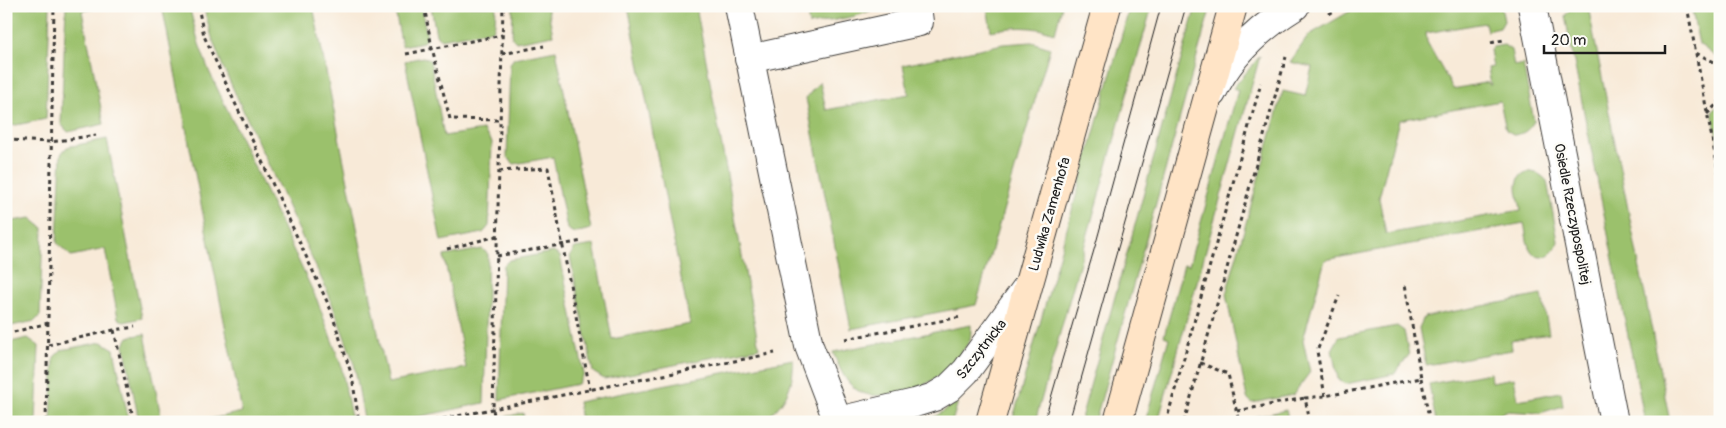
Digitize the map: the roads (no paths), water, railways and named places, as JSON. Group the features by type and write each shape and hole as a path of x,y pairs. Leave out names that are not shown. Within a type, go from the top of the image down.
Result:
{"main road":[{"name":"Ludwika Zamenhofa","path":"990,422 1107,6"},
{"path":"1118,422 1234,6"}],"street":[{"path":"739,6 809,346 837,422"},
{"path":"749,59 919,22 917,6"},
{"path":"1204,110 1219,80 1232,61 1272,22 1295,6"},
{"name":"Osiedle Rzeczypospolitej","path":"1532,6 1614,422"},
{"name":"Szczytnicka","path":"837,422 915,403 949,388 966,371 1029,284"}],"tram line":[{"path":"1044,422 1096,243 1161,6"},
{"path":"1069,422 1186,6"}]}
